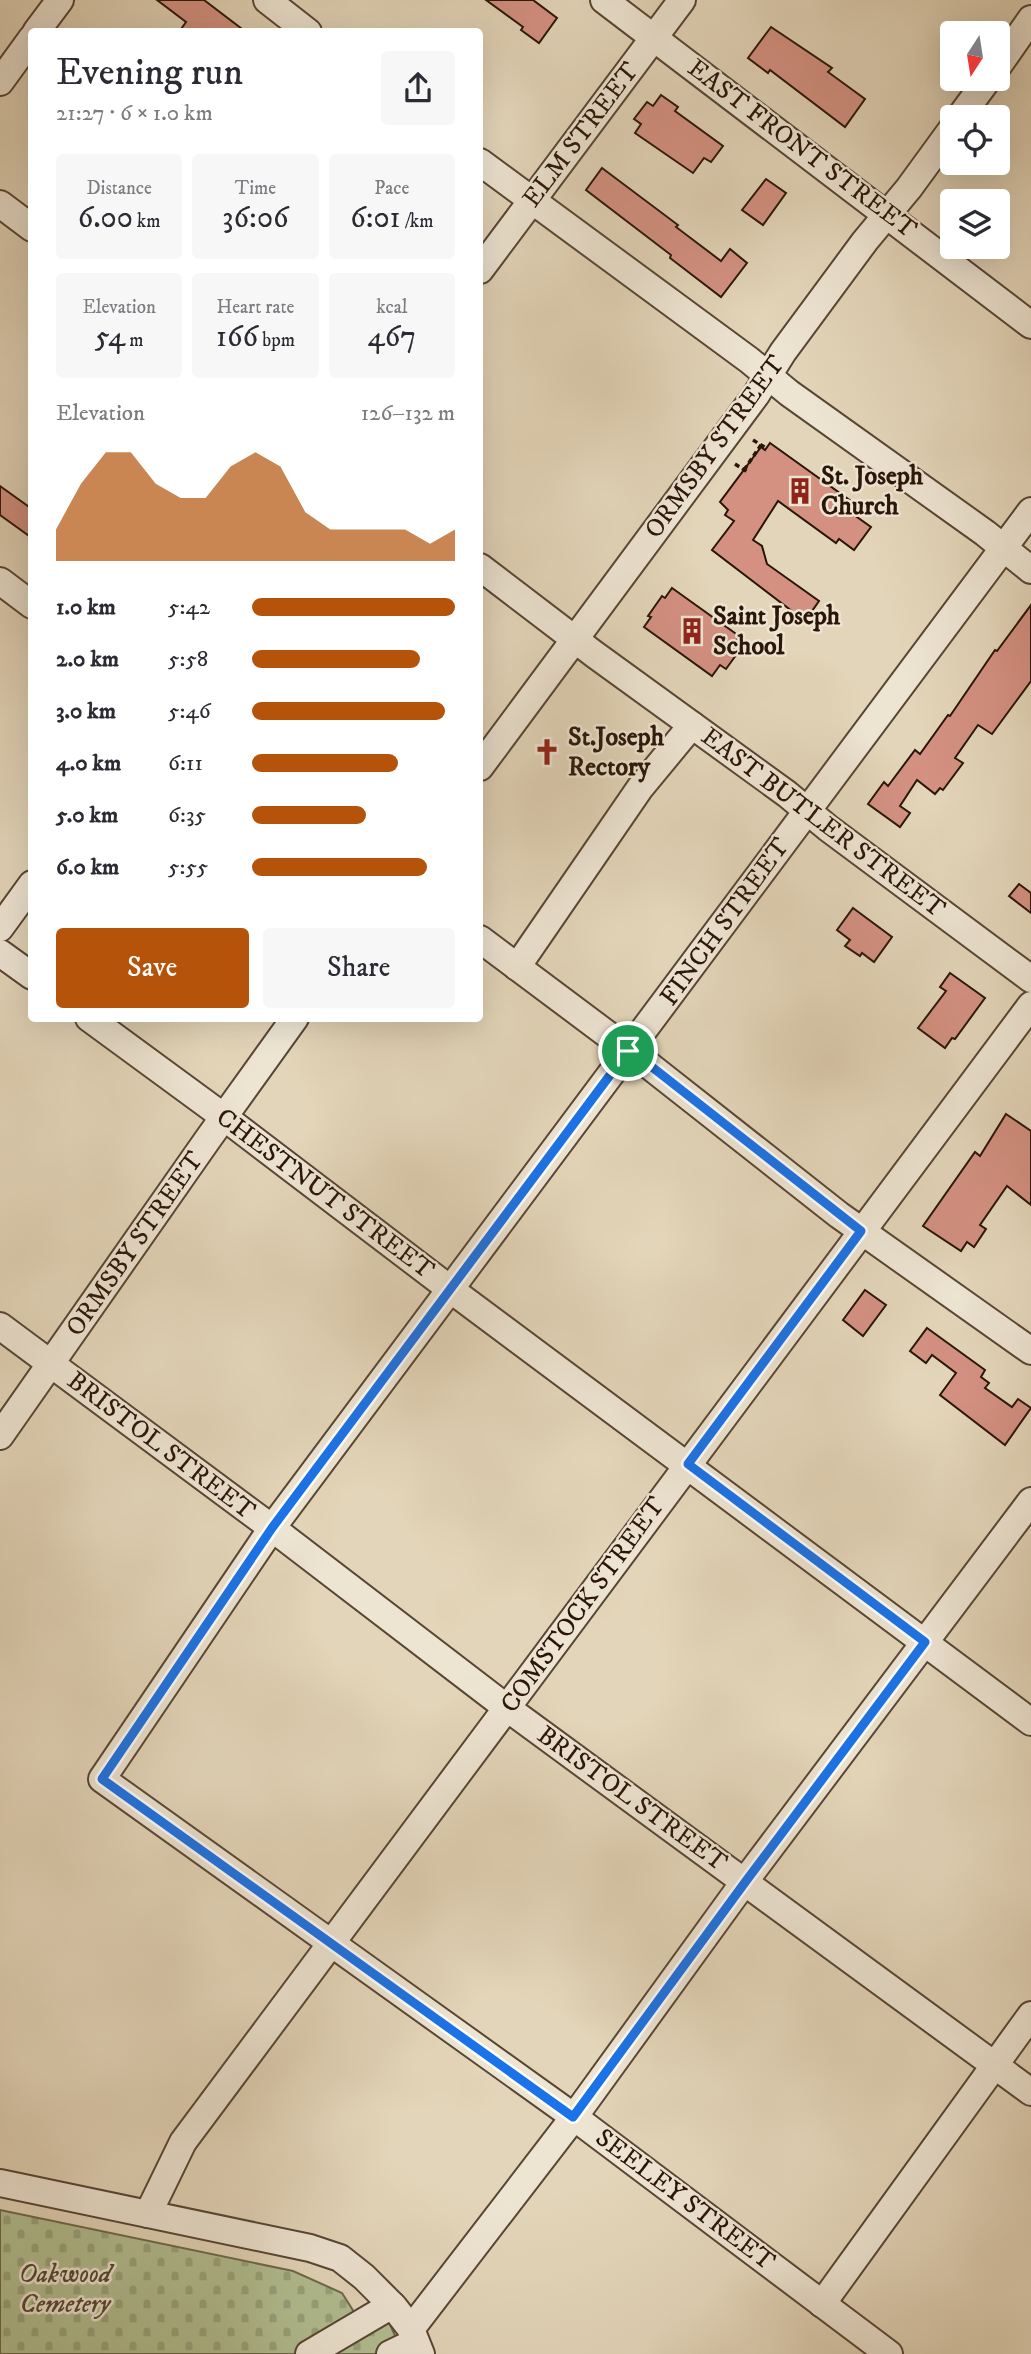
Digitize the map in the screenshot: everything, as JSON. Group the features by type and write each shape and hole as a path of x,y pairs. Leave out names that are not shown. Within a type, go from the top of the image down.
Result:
{"street":[{"path":"39,28 60,0"},
{"path":"267,0 303,28"},
{"name":"EAST FRONT STREET","path":"604,0 1031,325"},
{"name":"ELM STREET","path":"483,266 682,0"},
{"path":"1010,49 1031,19"},
{"path":"0,82 28,44"},
{"name":"ORMSBY STREET","path":"483,763 865,241 940,145"},
{"path":"483,164 789,393 985,533 1031,570"},
{"path":"0,204 28,225"},
{"name":"FINCH STREET","path":"102,1779 272,1528 1031,511"},
{"name":"EAST BUTLER STREET","path":"483,569 1031,979"},
{"path":"0,581 28,601"},
{"path":"517,967 640,788 692,724"},
{"path":"0,928 28,890"},
{"path":"483,941 652,1067 861,1231 1031,1351"},
{"path":"0,953 28,973"},
{"name":"COMSTOCK STREET","path":"148,2214 183,2142 1031,1004"},
{"name":"CHESTNUT STREET","path":"94,1022 1031,1722"},
{"name":"ORMSBY STREET","path":"0,1436 292,1022"},
{"name":"BRISTOL STREET","path":"0,1326 272,1528 507,1708 1031,2092"},
{"path":"390,2354 416,2342 573,2117 1031,1501"},
{"name":"SEELEY STREET","path":"102,1779 573,2117 889,2354"},
{"path":"822,2304 1031,2015"},
{"path":"0,2183 310,2248 340,2258 392,2305 416,2342"},
{"path":"309,2354 392,2305"}],"path":[{"path":"753,440 766,448"},
{"path":"744,470 761,445"},
{"path":"735,464 749,473"}],"green space":[{"name":"Oakwood Cemetery","path":"0,2210 293,2271 342,2293 356,2315 389,2322 403,2354 0,2354"}],"building":[{"path":"157,0 204,0 241,28 182,28 186,22"},
{"path":"486,0 533,0 557,18 539,43 521,30 523,27"},
{"path":"771,27 832,68 828,72 865,99 845,127 770,70 768,73 748,58"},
{"path":"661,95 678,107 675,111 723,146 711,162 704,158 693,173 635,133 641,124 634,119 647,102 653,106"},
{"path":"602,168 721,261 730,249 747,263 721,297 586,190"},
{"path":"766,179 786,193 763,225 742,210"},
{"path":"770,443 855,504 853,506 861,512 857,517 871,527 854,550 839,539 836,543 778,501 753,540 762,546 767,564 819,601 805,621 712,550 734,521 725,515 728,510 720,502 761,447 765,450"},
{"path":"0,486 28,506 28,535 0,515"},
{"name":"Saint Joseph School","path":"672,588 739,636 732,646 739,651 726,669 720,665 712,676 644,627 662,596 665,598"},
{"path":"1031,605 1031,681 992,734 978,725 955,758 963,763 943,790 940,788 935,794 917,780 900,806 910,813 900,827 868,804 884,782 888,786 915,750 920,754"},
{"path":"1019,884 1031,893 1031,913 1009,896"},
{"path":"853,908 892,937 874,962 845,946 850,940 837,930"},
{"path":"950,973 985,998 955,1039 952,1038 945,1048 918,1028 946,991 940,987"},
{"path":"1006,1114 1031,1131 1031,1205 1007,1186 980,1225 986,1229 974,1247 967,1242 961,1251 923,1226 975,1152 980,1156"},
{"path":"865,1290 886,1305 863,1336 843,1320"},
{"path":"927,1328 985,1370 981,1377 989,1383 985,1388 1012,1407 1018,1399 1031,1408 1005,1445 940,1395 956,1373 932,1355 926,1363 910,1351"}],"place":[{"name":"St. Joseph Church","path":"800,491"},
{"name":"Saint Joseph School","path":"692,631"},
{"name":"St.Joseph Rectory","path":"547,752"}],"route":[{"path":"628,1051 861,1231 688,1464 925,1642 573,2117 102,1779 272,1528 628,1051"}]}
